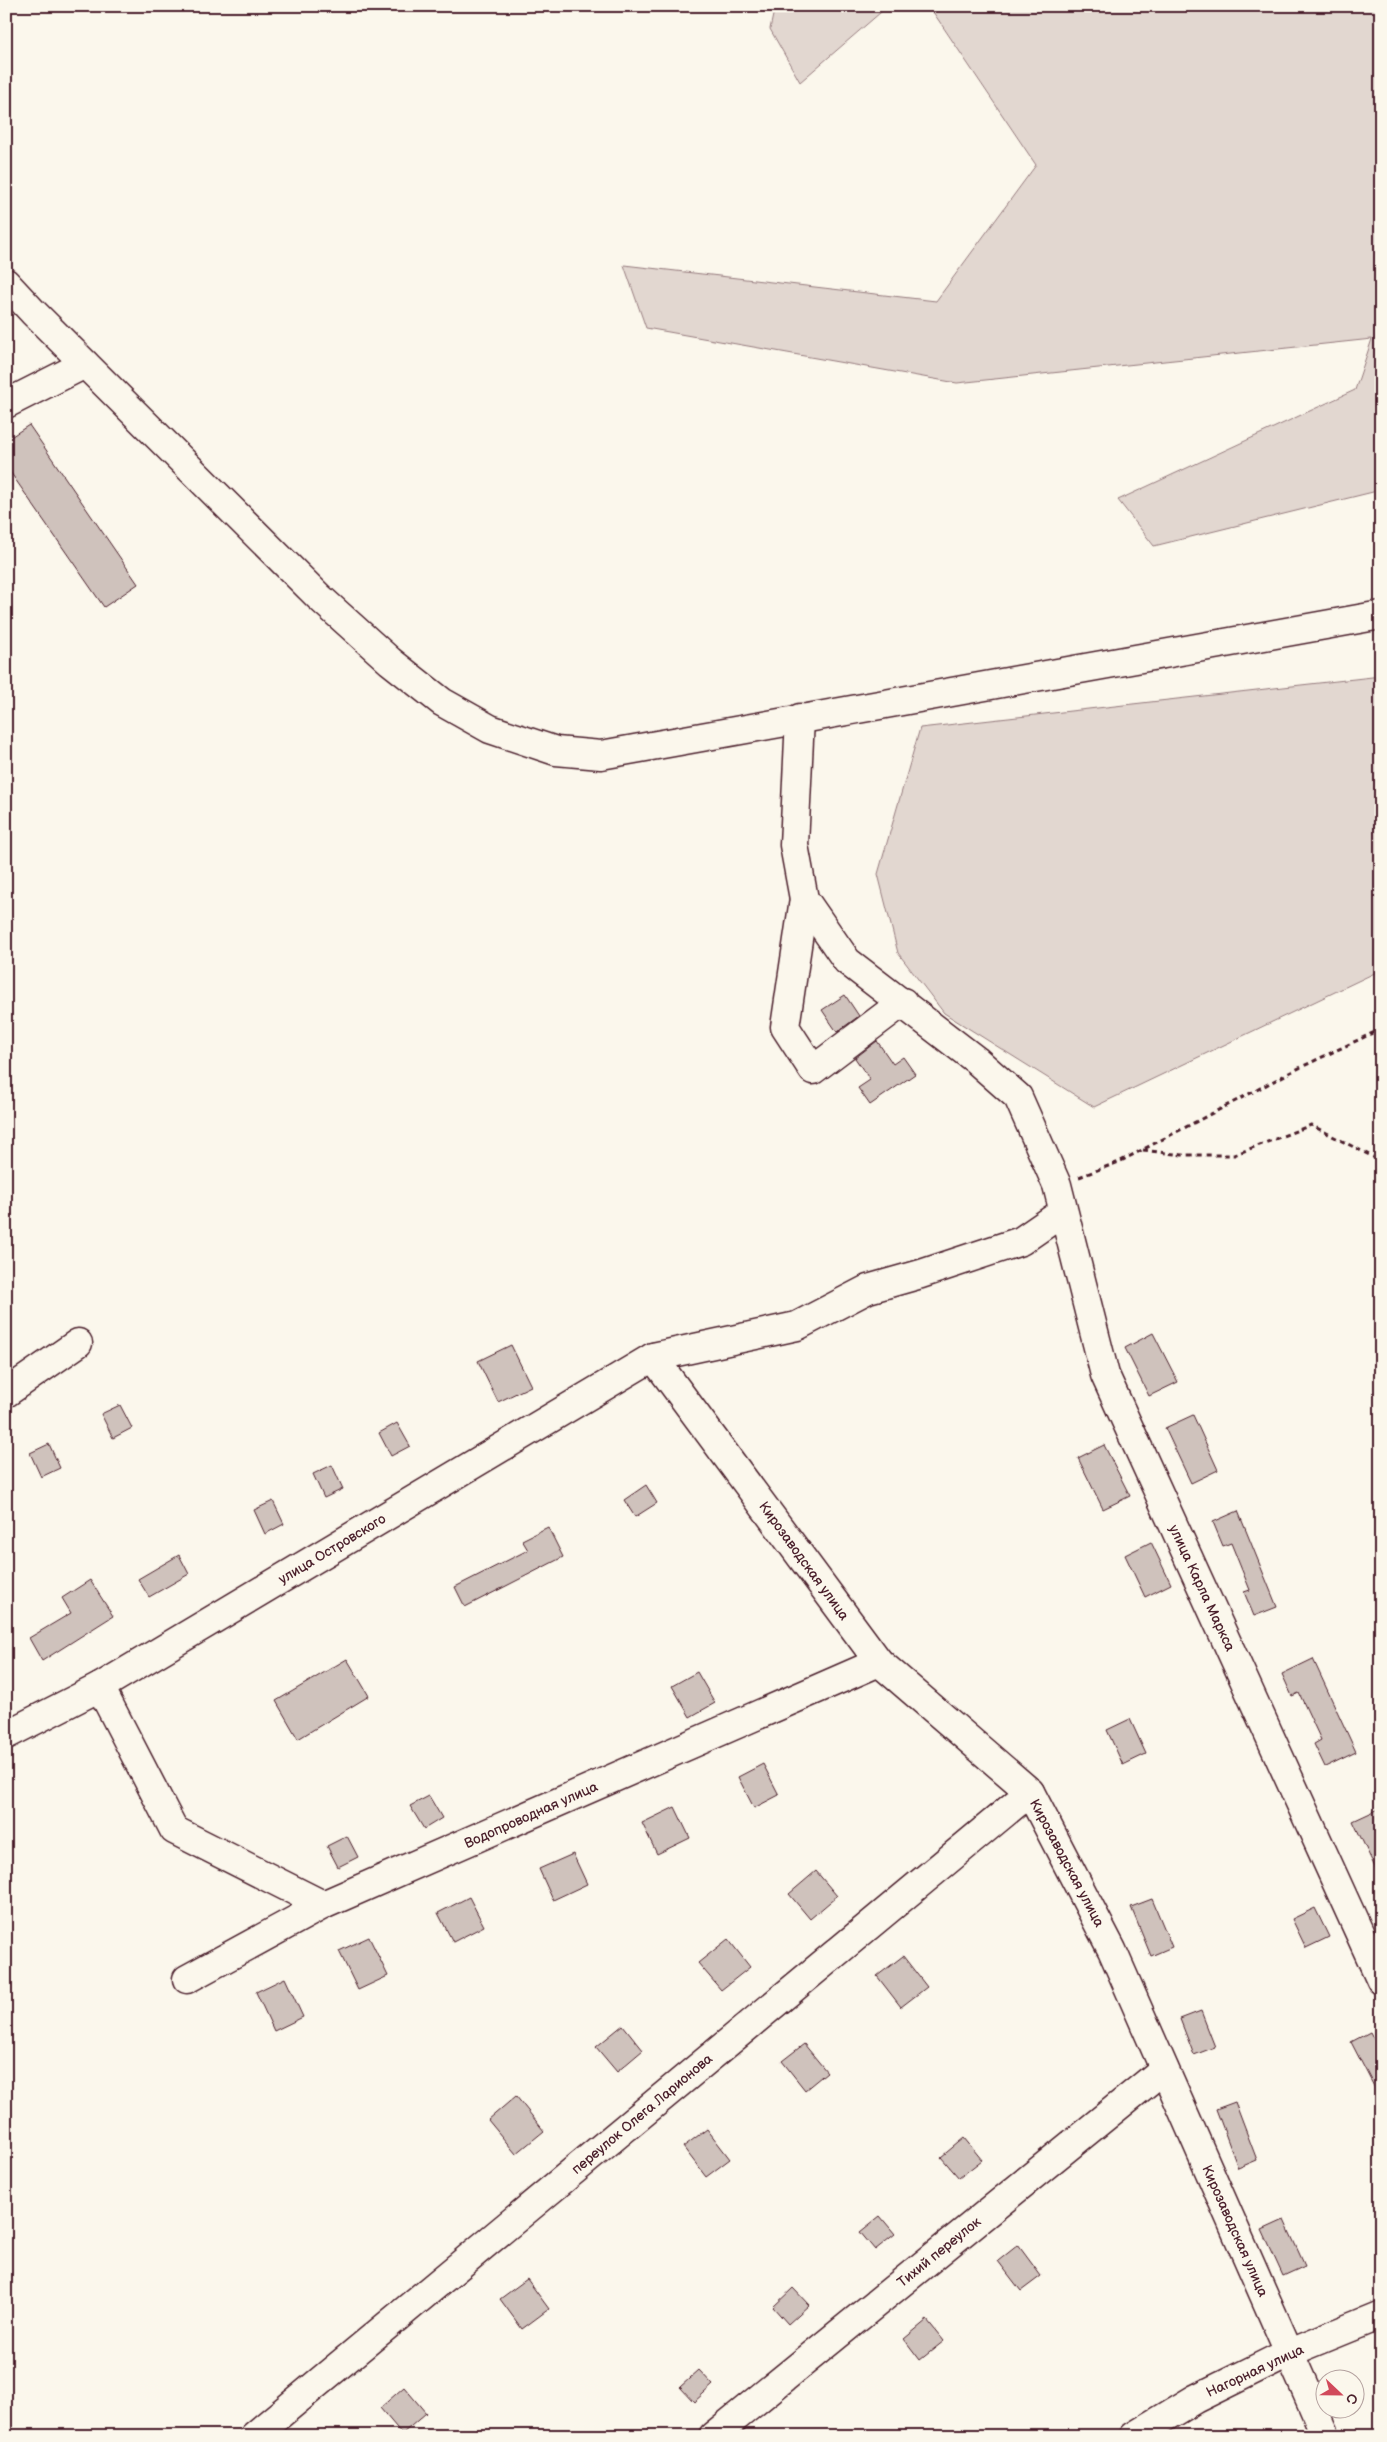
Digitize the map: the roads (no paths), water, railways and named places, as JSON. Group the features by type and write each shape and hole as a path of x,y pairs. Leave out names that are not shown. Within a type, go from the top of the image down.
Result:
{"street":[{"path":"6,283 319,597 390,661 442,702 490,729 556,751 602,755 1381,615"},
{"path":"6,404 85,364"},
{"path":"800,718 794,845 804,899 785,1027 813,1070 903,1002"},
{"name":"улица Карла Маркса","path":"804,899 847,960 976,1060 1018,1097 1057,1184 1105,1374 1381,1980"},
{"name":"улица Островского","path":"6,1735 100,1688 653,1357 797,1326 868,1289 921,1274 1021,1240 1063,1212"},
{"path":"6,1393 78,1343"},
{"name":"Кирозаводская улица","path":"653,1357 879,1662 1030,1792 1112,1950 1326,2436"},
{"name":"Водопроводная улица","path":"188,1979 323,1905 879,1662"},
{"path":"100,1688 174,1830 323,1905"},
{"name":"переулок Олега Ларионова","path":"254,2436 1030,1792"},
{"name":"Тихий переулок","path":"714,2436 1164,2069"},
{"name":"Нагорная улица","path":"1134,2436 1195,2399 1288,2353 1381,2316"}]}
